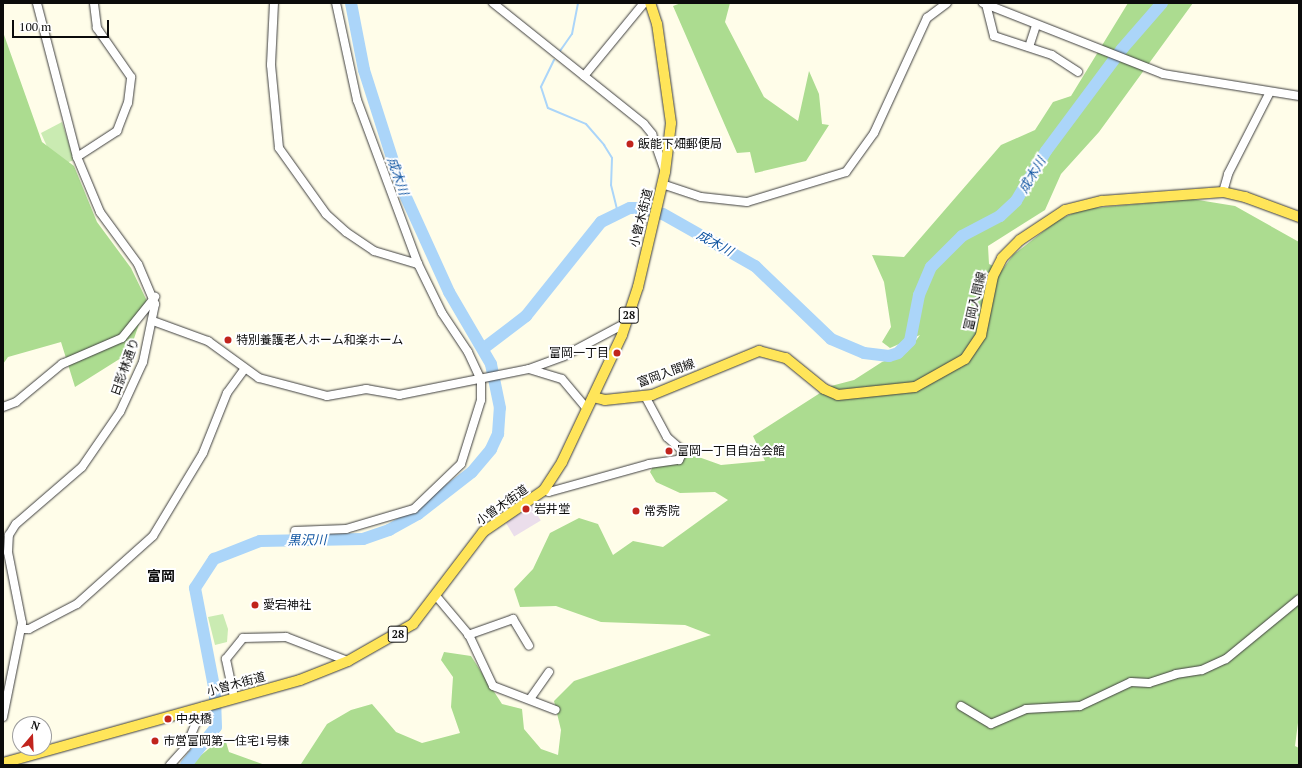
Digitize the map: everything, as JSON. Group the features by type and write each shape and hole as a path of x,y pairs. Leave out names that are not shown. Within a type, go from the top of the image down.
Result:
{"main road":[{"name":"小曽木街道","path":"3,763 324,672 348,661 408,628 437,597 483,532 544,490 558,471 588,409 626,322 662,187 671,123 658,24 650,3"},
{"name":"富岡入間線","path":"593,397 605,400 645,396 759,351 786,358 824,389 838,395 889,391 926,383 955,367 972,351 981,335 993,276 1002,258 1054,216 1089,203 1222,192 1245,196 1299,217"}],"street":[{"path":"3,407 16,402 62,364 122,338 155,297 138,264 100,212 77,157 37,3"},
{"path":"77,157 117,131 130,90 131,77 97,28 94,3"},
{"path":"274,3 271,65 279,148 326,214 346,232 374,252 418,264"},
{"path":"295,531 346,529 414,509 461,464 481,400 484,378 442,314 418,264 359,107 336,3"},
{"path":"493,3 648,129 665,172"},
{"path":"584,76 644,3"},
{"path":"662,187 701,197 747,202 840,175 855,163 874,133 927,18 947,3"},
{"path":"984,4 1174,77 1299,96"},
{"path":"984,4 994,36 1052,55 1078,72"},
{"path":"1029,47 1036,25"},
{"path":"1222,192 1228,174 1270,92"},
{"name":"日影林通り","path":"3,717 21,629 6,533 82,467 130,395 153,321 155,297"},
{"path":"153,321 208,341 244,370 259,378 334,397 362,389 398,395 529,369 564,356 626,322"},
{"path":"529,369 562,379 588,409"},
{"path":"21,629 29,629 76,604 153,536 203,453 227,393 244,370"},
{"path":"544,490 550,492 649,464 679,460 683,451 667,437 645,396"},
{"path":"437,597 468,635 493,686 556,710"},
{"path":"961,706 992,724 1026,709 1080,706 1131,682 1150,683 1176,674 1202,670 1226,659 1299,599"},
{"path":"468,635 513,619 529,646"},
{"path":"230,698 226,659 242,638 286,637 348,661"},
{"path":"530,699 549,672"},
{"path":"170,765 186,747 204,706"}],"shaded area":[{"path":"532,506 541,521 514,537 505,522"}],"green space":[{"path":"681,3 730,3 725,22 764,97 798,121 809,71 819,94 822,124 829,125 806,161 755,173 750,152 737,153 673,6"},
{"path":"1128,3 1193,3 1099,132 1061,174 1045,210 988,246 989,264 1002,270 1013,255 1058,220 1083,209 1192,199 1235,206 1299,242 1299,715 1295,746 1299,748 1299,765 295,765 301,764 327,724 351,710 372,704 396,732 422,743 460,733 451,707 453,677 441,660 444,652 471,656 502,704 522,709 524,729 541,749 558,755 561,730 554,701 574,681 711,635 685,625 601,622 556,606 520,607 514,589 533,569 550,533 579,518 598,524 613,555 633,541 663,547 728,500 715,492 680,493 656,482 650,472 656,461 693,455 721,465 765,461 753,436 831,386 854,380 882,362 907,352 920,335 890,348 882,342 891,327 884,282 872,255 904,257 1001,145 1035,130 1053,102 1071,96"},
{"path":"3,32 42,142 74,166 97,222 131,268 147,301 129,353 75,387 61,342 8,357 3,364"},
{"path":"62,122 74,160 56,167 41,133"},
{"path":"223,614 228,629 227,642 215,645 208,617"},
{"path":"217,742 226,742 229,752 265,765 189,765"}],"waterway":[{"name":"黒沢川","path":"186,765 216,727 215,692 195,588 214,559 260,541 363,539 389,530 418,514 472,472 491,449 498,434 500,408 491,364 449,292 401,186 364,70 351,3"},
{"path":"560,51 572,34 578,3"},
{"name":"成木川","path":"484,348 526,316 601,222 630,208 644,208 663,214 755,266 831,339 864,353 889,356 898,353 910,341 919,295 931,267 962,236 1000,216 1016,201 1046,151 1122,49 1162,3"},
{"path":"554,60 541,87 548,108 586,124 604,145 612,158 611,185 618,213"}],"place":[{"name":"飯能下畑郵便局","path":"630,144"},
{"name":"特別養護老人ホーム和楽ホーム","path":"228,340"},
{"name":"富岡一丁目","path":"617,353"},
{"name":"富岡一丁目自治会館","path":"669,451"},
{"name":"岩井堂","path":"526,509"},
{"name":"常秀院","path":"636,511"},
{"name":"愛宕神社","path":"255,605"},
{"name":"中央橋","path":"168,719"},
{"name":"市営富岡第一住宅1号棟","path":"155,741"}],"district":[{"name":"富岡","path":"161,576"}]}
